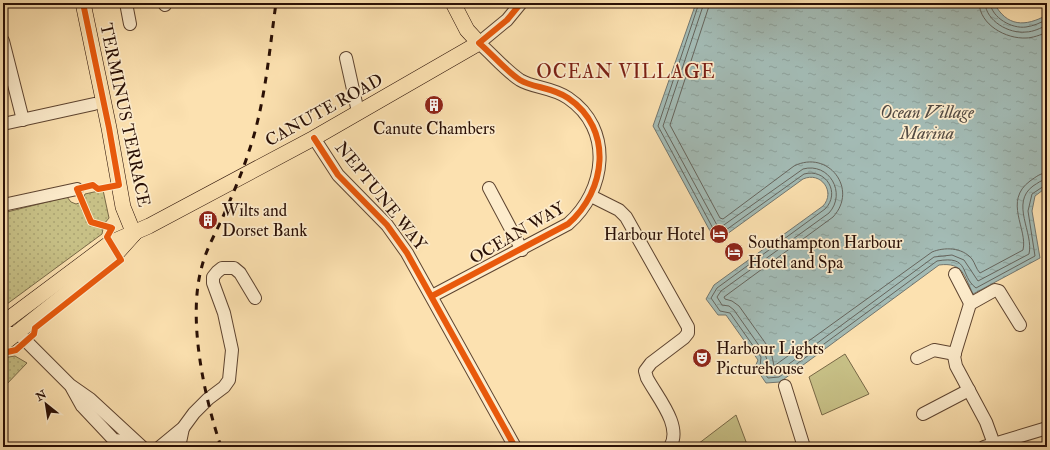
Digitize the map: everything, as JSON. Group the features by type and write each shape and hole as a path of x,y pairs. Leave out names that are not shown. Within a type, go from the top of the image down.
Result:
{"main road":[{"name":"TERMINUS TERRACE","path":"83,3 109,128 123,207 134,234"},
{"path":"453,3 467,30 480,43"},
{"name":"CANUTE ROAD","path":"134,234 314,138 480,43"},
{"path":"3,323 102,248 117,240 134,234"},
{"path":"3,344 10,333 116,254 134,234"}],"street":[{"path":"126,3 130,24"},
{"name":"CANUTE ROAD","path":"480,43 507,20 521,3"},
{"path":"3,41 23,120"},
{"name":"OCEAN WAY","path":"432,296 522,250 568,224 584,207 591,196 598,176 600,154 595,132 584,113 575,104 561,94 522,81 480,43"},
{"path":"346,58 358,112"},
{"path":"3,124 94,104"},
{"name":"NEPTUNE WAY","path":"314,138 340,178 370,206 393,233 432,296"},
{"path":"489,188 522,250"},
{"path":"3,205 77,189"},
{"path":"591,196 619,210 626,217 688,327 688,333 684,338 651,363 645,371 647,378 672,425 674,436 670,447"},
{"path":"160,447 183,428 208,399 224,387 229,380 232,350 224,313 213,283 213,277 216,272 222,268 234,268 240,272 255,298"},
{"path":"955,274 970,303 955,354 955,362 969,390 980,399 986,422 989,446 1047,428"},
{"path":"970,303 998,290 1020,325"},
{"path":"432,296 515,447"},
{"path":"10,333 70,385 90,399 142,447"},
{"path":"917,358 934,350 955,354"},
{"path":"785,386 804,447"},
{"path":"923,414 969,390"},
{"path":"179,447 183,428"}],"shaded area":[{"path":"103,190 109,218 104,224 102,234 7,304 3,303 3,213 67,197 71,202 76,204 82,202 85,194"},
{"path":"845,354 869,394 822,415 809,377"},
{"path":"15,356 27,363 3,388 3,358"},
{"path":"736,415 748,447 694,447"}],"water":[{"name":"Ocean Village Marina","path":"696,3 994,3 999,11 1011,21 1024,23 1031,22 1047,15 1047,187 1035,196 1032,211 1040,258 973,294 962,271 953,266 939,265 780,382 766,383 755,367 758,360 726,315 718,315 706,299 714,285 823,206 827,200 827,189 821,180 810,177 803,179 716,242 653,126"}],"railway":[{"path":"221,447 209,405 200,357 196,309 198,287 206,254 239,179 254,136 266,79 276,3"}],"cycle path":[{"path":"3,353 16,350 34,334 35,328 121,260 107,237 112,228 91,222 77,189 93,185 98,189 119,185 109,128 83,3"},
{"path":"432,296 568,224 581,210 590,195 597,178 600,160 598,143 593,126 583,111 562,94 531,85 520,80 509,72 479,43 507,20 521,3"},
{"path":"314,138 338,175 387,225 407,253 515,447"}],"place":[{"name":"Canute Chambers","path":"434,105"},
{"name":"Wilts and Dorset Bank","path":"208,220"},
{"name":"Harbour Hotel","path":"719,234"},
{"name":"Southampton Harbour Hotel and Spa","path":"734,252"},
{"name":"Harbour Lights Picturehouse","path":"702,358"}],"district":[{"name":"OCEAN VILLAGE","path":"626,72"}]}
